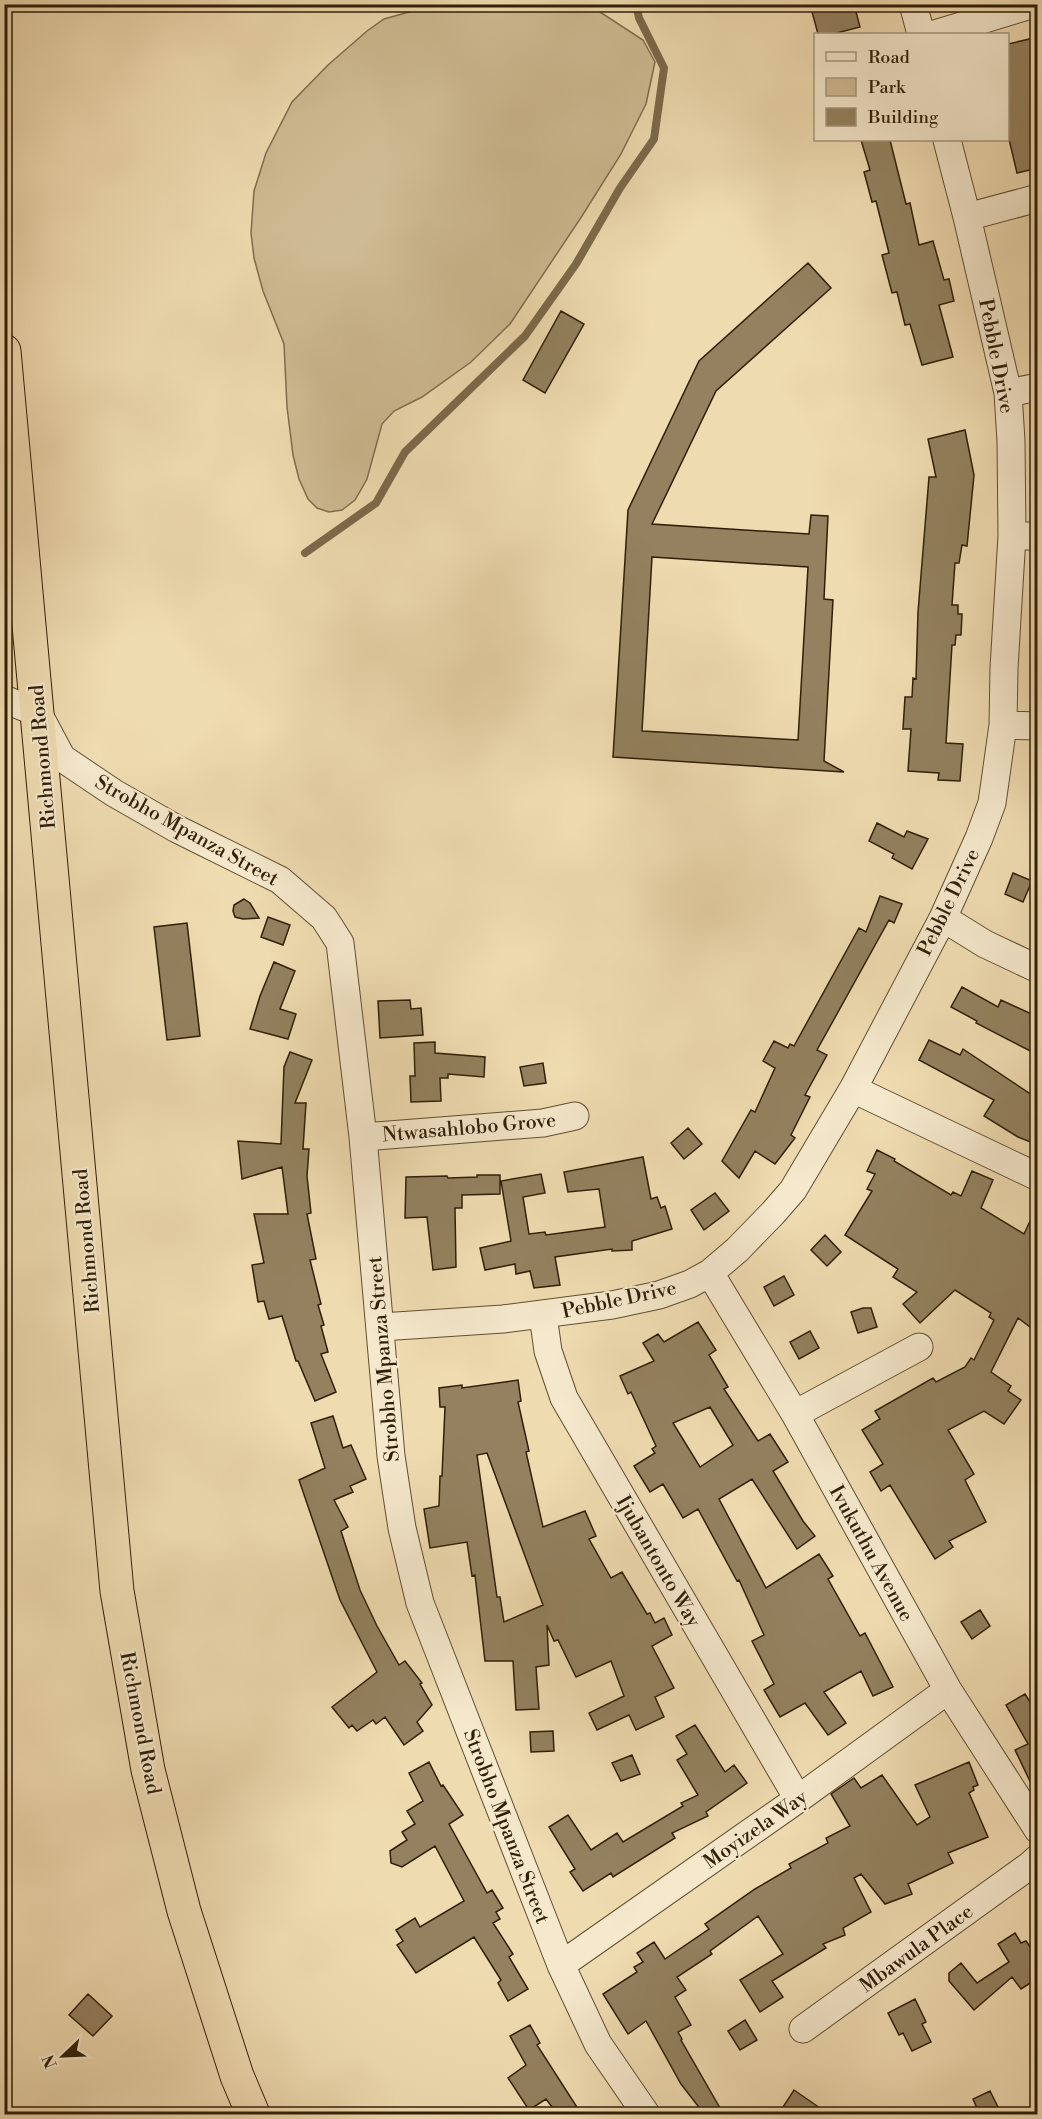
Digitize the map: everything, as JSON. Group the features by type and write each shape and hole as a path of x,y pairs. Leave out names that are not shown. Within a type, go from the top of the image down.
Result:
{"highway":[{"name":"Richmond Road","path":"4,351 117,1591 148,1770 184,1911 237,2076 253,2115"}],"street":[{"path":"913,4 921,33"},
{"path":"938,33 1034,4"},
{"name":"Pebble Drive","path":"381,1327 543,1315 612,1305 659,1295 690,1284 710,1273 773,1214 793,1190 853,1089 943,918 979,838 992,802 1003,725 1004,668 1025,536 1011,441 1008,393 947,141"},
{"path":"967,217 1038,198"},
{"path":"1008,393 1038,387"},
{"path":"4,699 38,713"},
{"name":"Strobho Mpanza Street","path":"38,713 62,758 114,793 177,829 280,880 324,918 340,944 363,1137 391,1456 402,1528 420,1603 561,1965 598,2044 646,2115"},
{"path":"1003,725 1038,726"},
{"path":"943,918 985,944 1038,969"},
{"path":"853,1089 1038,1177"},
{"name":"Ntwasahlobo Grove","path":"363,1137 543,1123 575,1116"},
{"name":"Ivukuthu Avenue","path":"710,1273 795,1414 948,1690 1038,1830"},
{"name":"Ijubantonto Way","path":"543,1315 548,1351 564,1398 798,1799"},
{"path":"795,1414 919,1347"},
{"name":"Moyizela Way","path":"561,1965 798,1799 948,1690"},
{"name":"Mbawula Place","path":"803,2029 1033,1862"}],"green space":[{"path":"434,5 579,5 600,12 643,40 655,62 646,104 621,154 510,324 471,362 422,397 394,411 382,424 367,479 355,500 342,510 329,512 317,508 308,499 299,479 293,455 287,407 284,344 263,291 254,258 251,233 254,191 266,153 292,102 328,65 384,19"}],"building":[{"path":"826,4 854,4 860,27 837,33 818,33 811,8"},
{"path":"1038,37 1038,168 1017,173 1009,139 1009,44"},
{"path":"861,141 890,141 906,204 910,203 919,245 933,241 944,280 949,279 954,301 939,305 953,357 922,365 910,324 905,325 897,292 892,293 882,255 889,253 876,201 872,202 864,172 870,170"},
{"path":"808,263 831,288 716,391 652,524 809,534 811,515 828,516 824,599 833,600 824,761 844,772 613,757 628,510 699,361","holes":["652,557 808,567 798,740 642,731"]},
{"path":"561,311 584,324 545,393 523,380"},
{"path":"965,430 974,475 967,546 962,545 959,563 955,563 952,605 958,605 958,614 962,614 961,635 956,635 955,645 952,645 946,743 963,744 960,781 938,780 939,773 908,771 911,729 903,729 905,697 912,697 913,678 916,679 918,612 929,477 936,477 928,439"},
{"path":"877,823 904,837 907,831 928,839 912,869 892,858 894,854 869,841"},
{"path":"1013,873 1032,881 1023,902 1005,894"},
{"path":"880,896 902,904 894,923 889,920 817,1050 827,1055 805,1095 810,1097 791,1135 795,1138 775,1164 755,1151 739,1178 722,1161 751,1110 755,1112 775,1068 763,1061 774,1041 788,1048 790,1044 794,1046 859,928 866,932"},
{"path":"244,899 250,903 259,918 235,917 234,905"},
{"path":"268,917 290,925 283,945 261,937"},
{"path":"187,923 200,1036 167,1040 154,927"},
{"path":"274,962 295,971 280,1009 296,1014 288,1039 250,1029"},
{"path":"962,987 998,1007 1001,1000 1038,1017 1038,1055 976,1023 977,1021 951,1007"},
{"path":"410,1000 411,1009 421,1008 423,1035 380,1038 378,1001"},
{"path":"929,1040 960,1055 963,1049 1038,1099 1038,1145 1018,1137 984,1116 994,1100 919,1060"},
{"path":"435,1042 435,1053 485,1057 484,1077 448,1074 448,1078 440,1078 441,1101 411,1102 410,1076 415,1076 414,1043"},
{"path":"290,1052 312,1060 295,1103 306,1103 303,1149 309,1149 307,1176 311,1213 307,1214 316,1259 310,1260 321,1304 318,1305 324,1325 321,1326 328,1352 321,1354 336,1392 315,1401 298,1361 296,1361 282,1316 269,1319 264,1301 258,1302 252,1265 264,1263 254,1214 288,1214 282,1167 242,1179 238,1141 281,1144 284,1067"},
{"path":"543,1063 546,1083 524,1086 520,1067"},
{"path":"688,1128 702,1144 684,1159 671,1143"},
{"path":"877,1150 951,1195 953,1192 961,1196 972,1171 993,1180 981,1208 1024,1234 1038,1204 1038,1333 1018,1318 991,1372 1011,1386 1008,1391 1021,1400 1004,1424 984,1411 948,1430 974,1474 965,1480 986,1522 949,1541 953,1547 935,1559 890,1485 881,1491 870,1472 883,1464 862,1430 880,1419 875,1411 933,1378 936,1382 965,1367 971,1358 974,1360 994,1320 989,1317 991,1313 955,1290 920,1323 903,1304 917,1292 893,1277 898,1269 845,1235 872,1191 867,1189 875,1174 867,1171"},
{"path":"643,1157 651,1199 657,1197 661,1208 665,1206 672,1229 632,1241 632,1250 612,1251 612,1249 555,1257 560,1285 534,1288 530,1271 516,1274 515,1264 485,1270 480,1248 511,1241 501,1181 541,1174 545,1193 523,1197 529,1234 545,1232 546,1235 605,1227 599,1189 568,1192 564,1172"},
{"path":"477,1175 500,1175 500,1194 462,1195 462,1208 455,1208 456,1267 433,1270 427,1217 405,1218 406,1177 447,1176 448,1178 477,1177"},
{"path":"715,1193 729,1211 704,1230 691,1210"},
{"path":"825,1235 841,1252 827,1266 811,1250"},
{"path":"784,1276 794,1295 774,1306 764,1287"},
{"path":"871,1308 877,1327 858,1333 851,1312"},
{"path":"698,1322 716,1350 709,1355 728,1387 724,1389 758,1441 770,1434 788,1462 773,1471 803,1521 815,1536 797,1549 752,1479 719,1499 766,1588 819,1554 833,1576 828,1579 860,1636 865,1633 893,1687 873,1696 861,1671 824,1692 846,1723 828,1735 805,1703 780,1717 764,1690 774,1684 752,1641 764,1635 739,1580 737,1581 698,1509 683,1518 663,1484 650,1492 634,1466 655,1453 652,1449 656,1446 631,1392 628,1394 620,1376 654,1361 643,1343 658,1334 664,1342","holes":["710,1407 733,1445 700,1467 673,1423"]},
{"path":"810,1331 819,1348 799,1359 790,1342"},
{"path":"518,1380 521,1401 518,1402 529,1451 526,1452 543,1527 585,1511 596,1536 589,1539 611,1578 622,1572 647,1614 650,1613 655,1623 664,1618 672,1635 652,1646 674,1688 655,1697 664,1717 636,1730 629,1715 597,1730 589,1713 624,1696 611,1661 576,1677 558,1640 554,1641 547,1625 549,1665 536,1667 539,1709 516,1710 513,1661 485,1661 475,1575 472,1576 467,1542 430,1548 424,1509 439,1506 445,1407 440,1407 439,1388 462,1385 462,1388","holes":["487,1453 543,1605 504,1622 500,1597 497,1597 477,1455"]},
{"path":"333,1416 343,1448 351,1445 366,1479 350,1486 353,1492 334,1500 348,1527 341,1531 360,1590 399,1665 405,1661 422,1683 420,1684 432,1705 417,1722 423,1731 404,1745 385,1717 376,1724 373,1720 357,1731 352,1725 349,1728 332,1707 377,1672 340,1600 299,1480 325,1468 311,1423"},
{"path":"980,1610 990,1626 972,1639 961,1622"},
{"path":"1025,1694 1038,1715 1038,1798 1015,1750 1028,1744 1006,1705"},
{"path":"695,1725 725,1772 734,1765 747,1783 706,1812 708,1816 672,1833 675,1838 613,1877 611,1873 583,1891 570,1872 575,1869 549,1827 568,1815 591,1850 617,1833 623,1842 683,1806 681,1803 698,1795 677,1760 687,1754 676,1736"},
{"path":"553,1731 554,1751 531,1752 530,1732"},
{"path":"632,1755 640,1774 621,1781 612,1763"},
{"path":"429,1762 441,1786 443,1785 463,1815 449,1824 487,1893 492,1890 503,1908 496,1912 500,1919 493,1923 513,1954 509,1957 528,1989 508,2001 498,1983 501,1980 474,1937 416,1973 397,1945 403,1941 396,1930 415,1918 420,1927 464,1901 435,1846 402,1867 391,1863 390,1851 407,1840 402,1832 415,1824 407,1811 423,1801 409,1773"},
{"path":"969,1762 978,1785 973,1787 974,1790 969,1793 988,1837 948,1853 953,1863 908,1884 912,1894 885,1904 861,1874 854,1878 871,1912 843,1928 845,1935 823,1944 826,1948 772,1981 783,1997 760,2012 740,1980 783,1954 758,1916 710,1951 712,1954 677,1977 686,1990 675,1997 691,2025 678,2032 724,2115 705,2115 681,2084 646,2021 628,2034 603,1994 637,1972 634,1967 643,1962 637,1953 654,1942 665,1959 709,1929 705,1924 755,1889 791,1868 789,1864 828,1843 826,1838 850,1826 831,1794 854,1778 861,1788 882,1775 917,1825 930,1817 915,1785"},
{"path":"1015,1933 1021,1943 1026,1941 1038,1958 1038,1978 1021,1989 1012,1977 974,2010 949,1981 949,1973 961,1963 977,1983 1009,1962 998,1944"},
{"path":"88,1994 112,2016 93,2036 69,2015"},
{"path":"915,1999 926,2022 922,2024 931,2042 912,2051 903,2033 899,2035 888,2013"},
{"path":"745,2020 757,2040 740,2050 728,2031"},
{"path":"530,2025 540,2043 537,2045 582,2115 558,2115 546,2099 529,2110 508,2078 526,2065 510,2036"},
{"path":"794,2090 830,2115 795,2115 783,2107"},
{"path":"990,2091 1002,2115 980,2115 973,2099"}],"waterway":[{"path":"305,553 376,503 405,452 525,336 576,264 620,188 654,139 664,68 639,18 636,4"}]}
